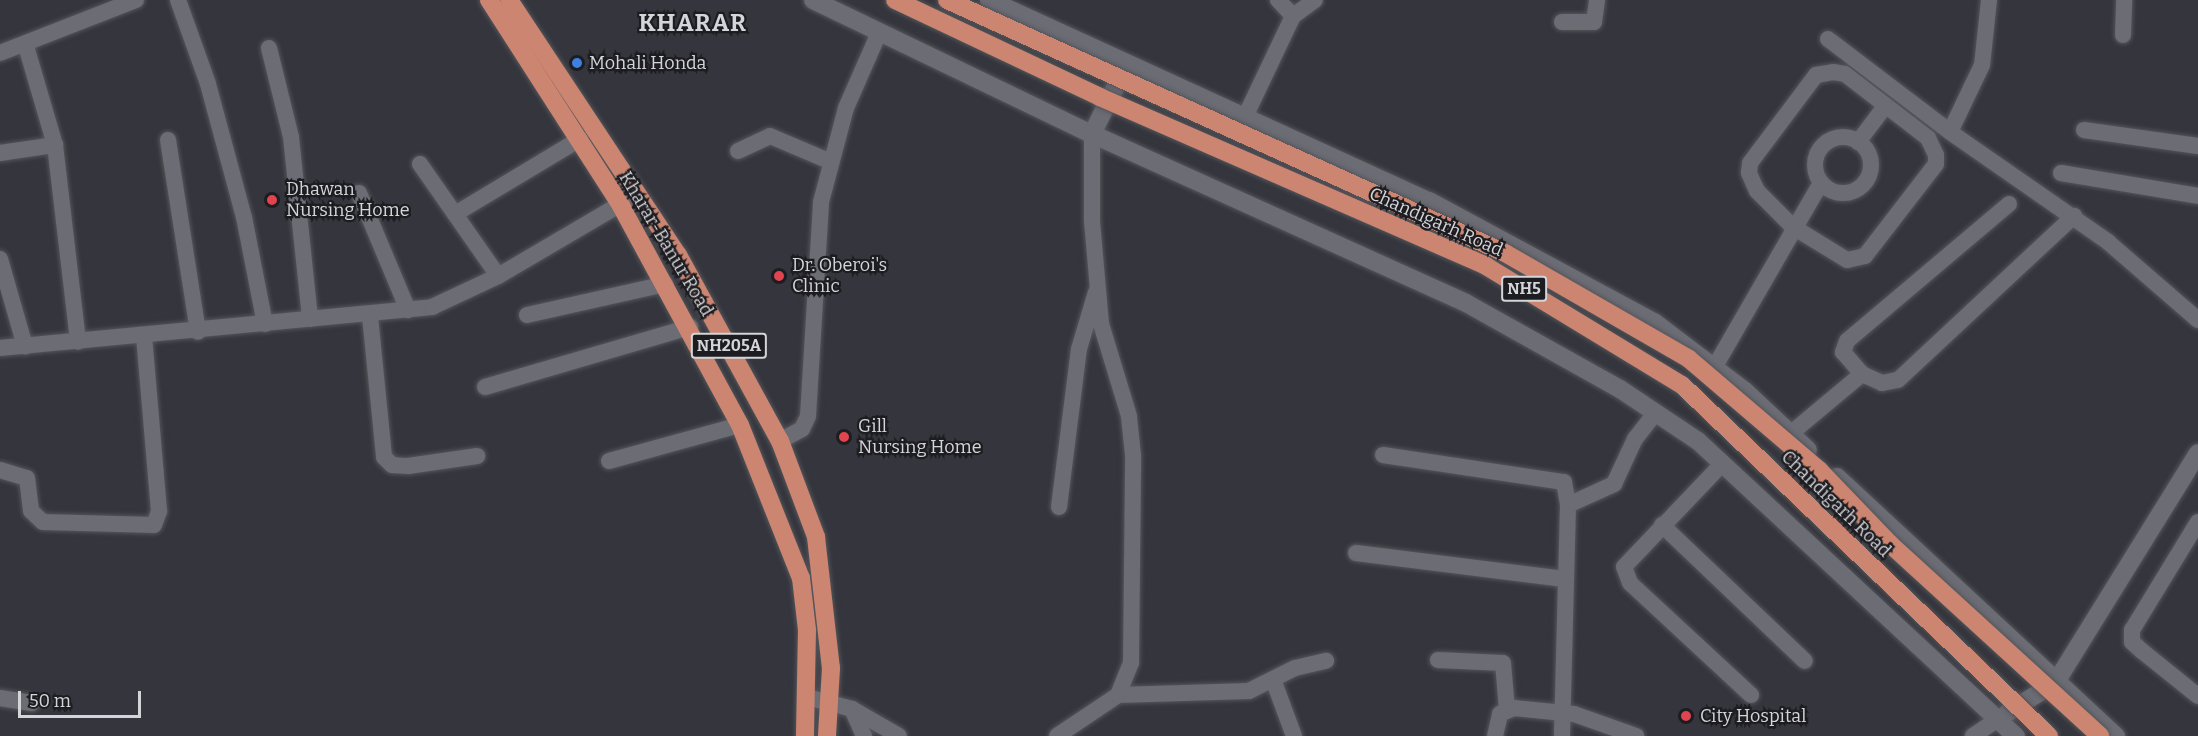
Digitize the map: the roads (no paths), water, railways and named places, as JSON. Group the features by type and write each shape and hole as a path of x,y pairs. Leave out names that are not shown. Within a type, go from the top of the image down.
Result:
{"highway":[{"name":"Kharar-Banur Road","path":"489,0 621,206 690,327 740,425 801,578 807,697 805,736"},
{"name":"NH205A","path":"509,0 678,255 780,441 816,537 827,610 829,701 827,736"},
{"name":"Chandigarh Road","path":"895,0 1100,97 1486,266 1682,385 2049,736"},
{"name":"NH5","path":"947,0 1505,253 1689,359 1819,470 1890,544 2100,736"}],"main road":[{"path":"813,0 1092,134 1466,303 1557,351 1655,413 1722,464 2016,736"},
{"path":"989,0 1450,212 1654,321 1714,368 1791,434 2116,736"},
{"path":"1092,134 1127,63"},
{"path":"1998,719 2056,682 2198,453"}],"street":[{"path":"0,53 26,46 136,0"},
{"path":"178,0 229,162 265,324"},
{"path":"1278,0 1293,16"},
{"path":"1245,117 1293,16 1315,0"},
{"path":"1562,22 1594,22 1597,0"},
{"path":"1950,132 1982,65 1989,0"},
{"path":"2123,35 2124,0"},
{"path":"780,441 802,429 808,416 816,239 829,161 853,88 879,33"},
{"path":"1828,39 1950,132 2074,216 2198,320"},
{"path":"26,46 55,145 78,342"},
{"path":"269,48 292,147 310,319"},
{"path":"1845,74 1928,138 1936,164 1865,256 1847,260 1793,227 1757,191 1750,163 1816,75 1845,74"},
{"path":"1858,142 1886,105"},
{"path":"2084,130 2198,146"},
{"path":"1092,134 1098,288 1108,352 1129,416 1133,455 1131,663 1118,695"},
{"path":"738,151 770,136 829,161"},
{"path":"1838,137 1858,142 1871,162 1861,186 1844,193 1821,183 1814,163 1822,146 1838,137"},
{"path":"455,214 580,139"},
{"path":"168,140 198,332"},
{"path":"0,153 55,145"},
{"path":"420,164 498,276"},
{"path":"2061,173 2198,196"},
{"path":"1714,368 1793,227 1821,183"},
{"path":"359,193 408,310"},
{"path":"0,348 198,332 310,319 370,316 432,307 498,276 638,194"},
{"path":"2009,204 1847,341 1844,352 1862,374 1882,383 1898,380 2074,216"},
{"path":"0,259 25,346"},
{"path":"527,315 666,284"},
{"path":"1059,507 1079,349 1098,288"},
{"path":"370,316 384,457 392,465 408,466 477,456"},
{"path":"484,387 690,327"},
{"path":"0,471 27,478 31,511 43,522 154,525 159,511 144,336"},
{"path":"1791,434 1862,374"},
{"path":"1568,505 1614,484 1635,439 1655,413"},
{"path":"609,461 740,425"},
{"path":"1383,455 1556,479 1567,490 1562,736"},
{"path":"1722,464 1628,560 1624,567 1630,583 1751,695"},
{"path":"2198,522 2132,630 2132,642 2198,696"},
{"path":"1662,525 1805,661"},
{"path":"1356,553 1564,579"},
{"path":"1438,660 1488,658 1503,663 1507,710"},
{"path":"1057,736 1118,695 1241,691 1274,682 1295,668 1326,661"},
{"path":"1274,682 1294,736"},
{"path":"807,697 829,701 852,710 899,736"},
{"path":"0,698 32,703"},
{"path":"852,710 864,736"},
{"path":"1495,736 1497,720 1507,710 1563,712 1636,736"},
{"path":"1973,736 1998,719"}],"place":[{"name":"Mohali Honda","path":"577,63"},
{"name":"Dhawan Nursing Home","path":"272,200"},
{"name":"Dr. Oberoi's Clinic","path":"779,276"},
{"name":"Gill Nursing Home","path":"844,437"},
{"name":"City Hospital","path":"1686,716"}],"district":[{"name":"KHARAR","path":"693,24"}]}
